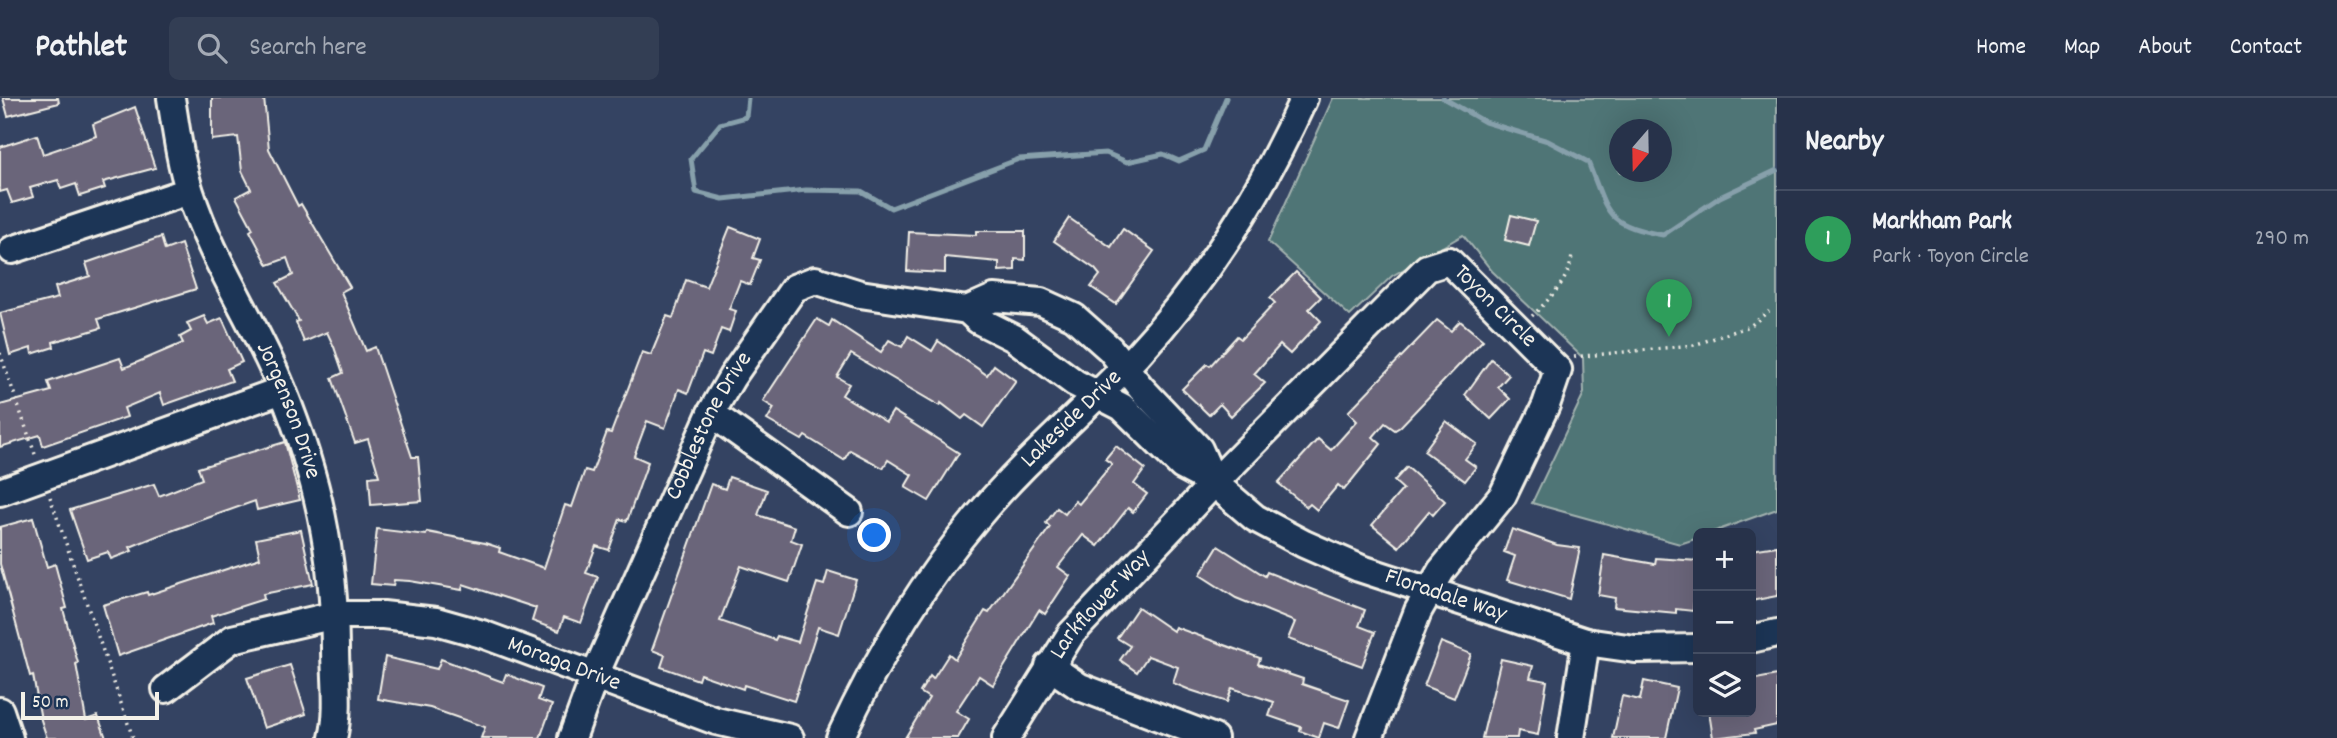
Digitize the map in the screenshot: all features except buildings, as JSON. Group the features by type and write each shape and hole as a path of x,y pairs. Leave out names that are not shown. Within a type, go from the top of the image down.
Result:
{"street":[{"name":"Jorgenson Drive","path":"171,98 189,191 213,248 258,335 282,390 318,491 330,561 335,615 333,738"},
{"name":"Lakeside Drive","path":"840,738 877,666 942,562 1005,485 1123,368 1175,311 1221,248 1280,151 1304,98"},
{"path":"12,250 189,191"},
{"name":"Toyon Circle","path":"1214,483 1427,268 1449,261 1558,370 1546,405 1503,495 1441,571 1418,611 1369,738"},
{"name":"Cobblestone Drive","path":"572,738 595,675 711,412 794,288 815,280 860,294 967,310 994,298 1041,302 1074,317 1110,349 1123,368"},
{"name":"Cobblestone Drive","path":"967,310 978,320 1014,338 1074,383 1098,392"},
{"name":"Floradale Way","path":"1123,368 1199,449 1214,483"},
{"path":"0,492 282,390"},
{"name":"Floradale Way","path":"1098,392 1122,407 1182,466 1214,483 1255,518 1304,544 1359,568 1586,642 1635,649 1693,648"},
{"path":"711,412 849,512"},
{"name":"Larkflower Way","path":"1006,738 1071,634 1214,483"},
{"name":"Moraga Drive","path":"166,689 232,639 335,615 383,615 436,621 482,634 716,720 790,738"},
{"path":"1756,638 1777,633"},
{"path":"1571,738 1586,642"},
{"path":"1049,666 1080,687 1214,738"},
{"path":"0,711 9,738"}],"path":[{"path":"1519,331 1556,291 1571,266 1572,255"},
{"path":"1558,370 1577,355 1694,345 1750,326 1769,311"},
{"path":"0,353 133,738"}],"green space":[{"path":"1333,98 1777,98 1777,509 1724,528 1693,528 1693,540 1680,544 1532,503 1584,393 1583,358 1492,271 1463,235 1392,276 1350,316 1268,242"}],"waterway":[{"path":"748,98 746,117 720,124 691,159 696,192 723,199 806,190 861,191 891,208 1019,159 1106,153 1127,162 1163,154 1179,161 1204,150 1226,98"},
{"path":"1443,98 1485,122 1548,141 1588,162 1611,214 1619,221 1644,231 1663,235 1720,197 1777,170"}],"place":[{"name":"Markham Park","path":"1669,337"}]}
